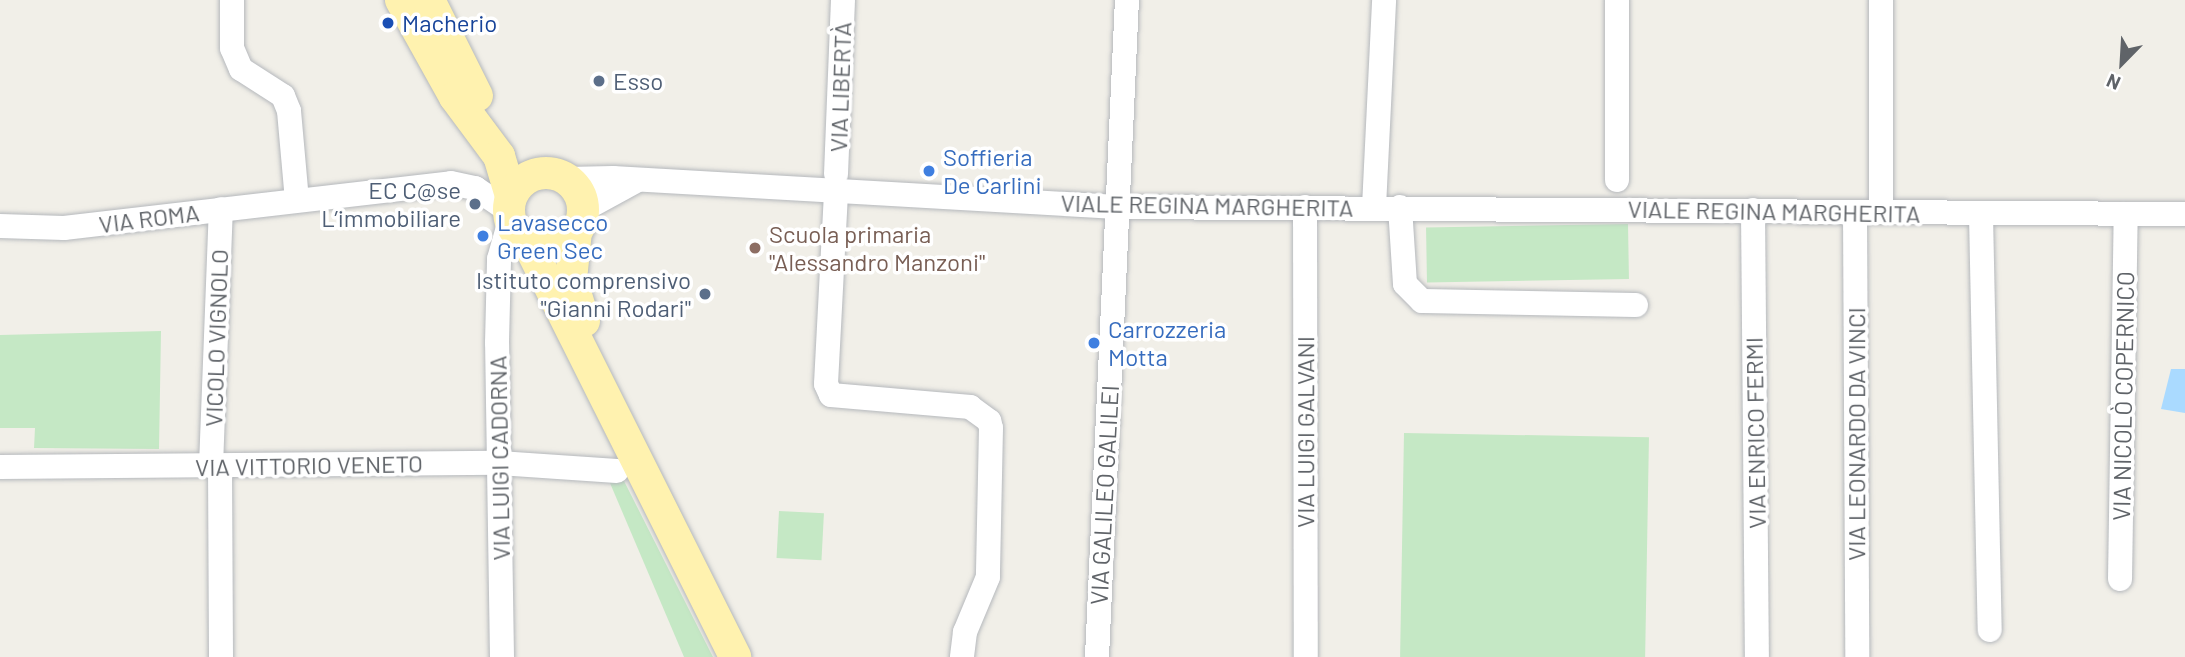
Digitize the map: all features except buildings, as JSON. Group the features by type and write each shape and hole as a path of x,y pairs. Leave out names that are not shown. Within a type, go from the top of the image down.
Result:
{"main road":[{"path":"401,0 443,78 499,156 517,222 619,418 735,657"},
{"path":"436,6 463,72 503,138 579,193 580,221 570,261 575,297 619,418"},
{"path":"517,222 523,181 557,176"},
{"path":"517,222 552,246 580,221"}],"street":[{"path":"232,0 232,48 241,69 283,96 289,111 297,200"},
{"name":"VIA LIBERTÀ","path":"843,0 826,384 831,395 971,407 989,421 988,578 965,632 962,657"},
{"name":"VIA GALILEO GALILEI","path":"1097,657 1127,0"},
{"path":"1374,207 1384,0"},
{"path":"1617,0 1617,180"},
{"path":"1881,0 1881,212"},
{"name":"VIALE REGINA MARGHERITA","path":"557,176 637,181 836,183 1117,207 1753,210 1981,215 2185,214"},
{"path":"580,221 637,181"},
{"name":"VIA ROMA","path":"0,226 64,228 450,183 475,188 517,222"},
{"name":"VIA LUIGI GALVANI","path":"1305,207 1306,657"},
{"path":"1400,207 1405,285 1422,301 1636,305"},
{"name":"VICOLO VIGNOLO","path":"221,209 216,466 221,657"},
{"name":"VIA ENRICO FERMI","path":"1753,210 1757,657"},
{"name":"VIA LEONARDO DA VINCI","path":"1855,212 1857,657"},
{"name":"VIA NICOLÒ COPERNICO","path":"2120,579 2126,214"},
{"path":"1981,215 1990,631"},
{"name":"VIA LUIGI CADORNA","path":"502,657 499,260 517,222"},
{"name":"VIA VITTORIO VENETO","path":"0,467 499,463 617,471"}],"green space":[{"path":"1628,224 1629,279 1427,283 1426,228"},
{"path":"161,331 159,449 34,448 35,428 0,428 0,335"},
{"path":"1404,433 1649,437 1645,657 1400,657"},
{"path":"607,476 623,479 713,657 684,657"},
{"path":"779,511 824,513 821,560 777,558"}],"water":[{"path":"2171,369 2185,369 2185,413 2161,409"}],"place":[{"name":"Macherio","path":"388,23"},
{"name":"Esso","path":"599,81"},
{"name":"Soffieria De Carlini","path":"929,171"},
{"name":"EC C@se L’immobiliare","path":"475,204"},
{"name":"Lavasecco Green Sec","path":"483,236"},
{"name":"Scuola primaria \"Alessandro Manzoni\"","path":"755,248"},
{"name":"Istituto comprensivo \"Gianni Rodari\"","path":"705,294"},
{"name":"Carrozzeria Motta","path":"1094,343"}]}
